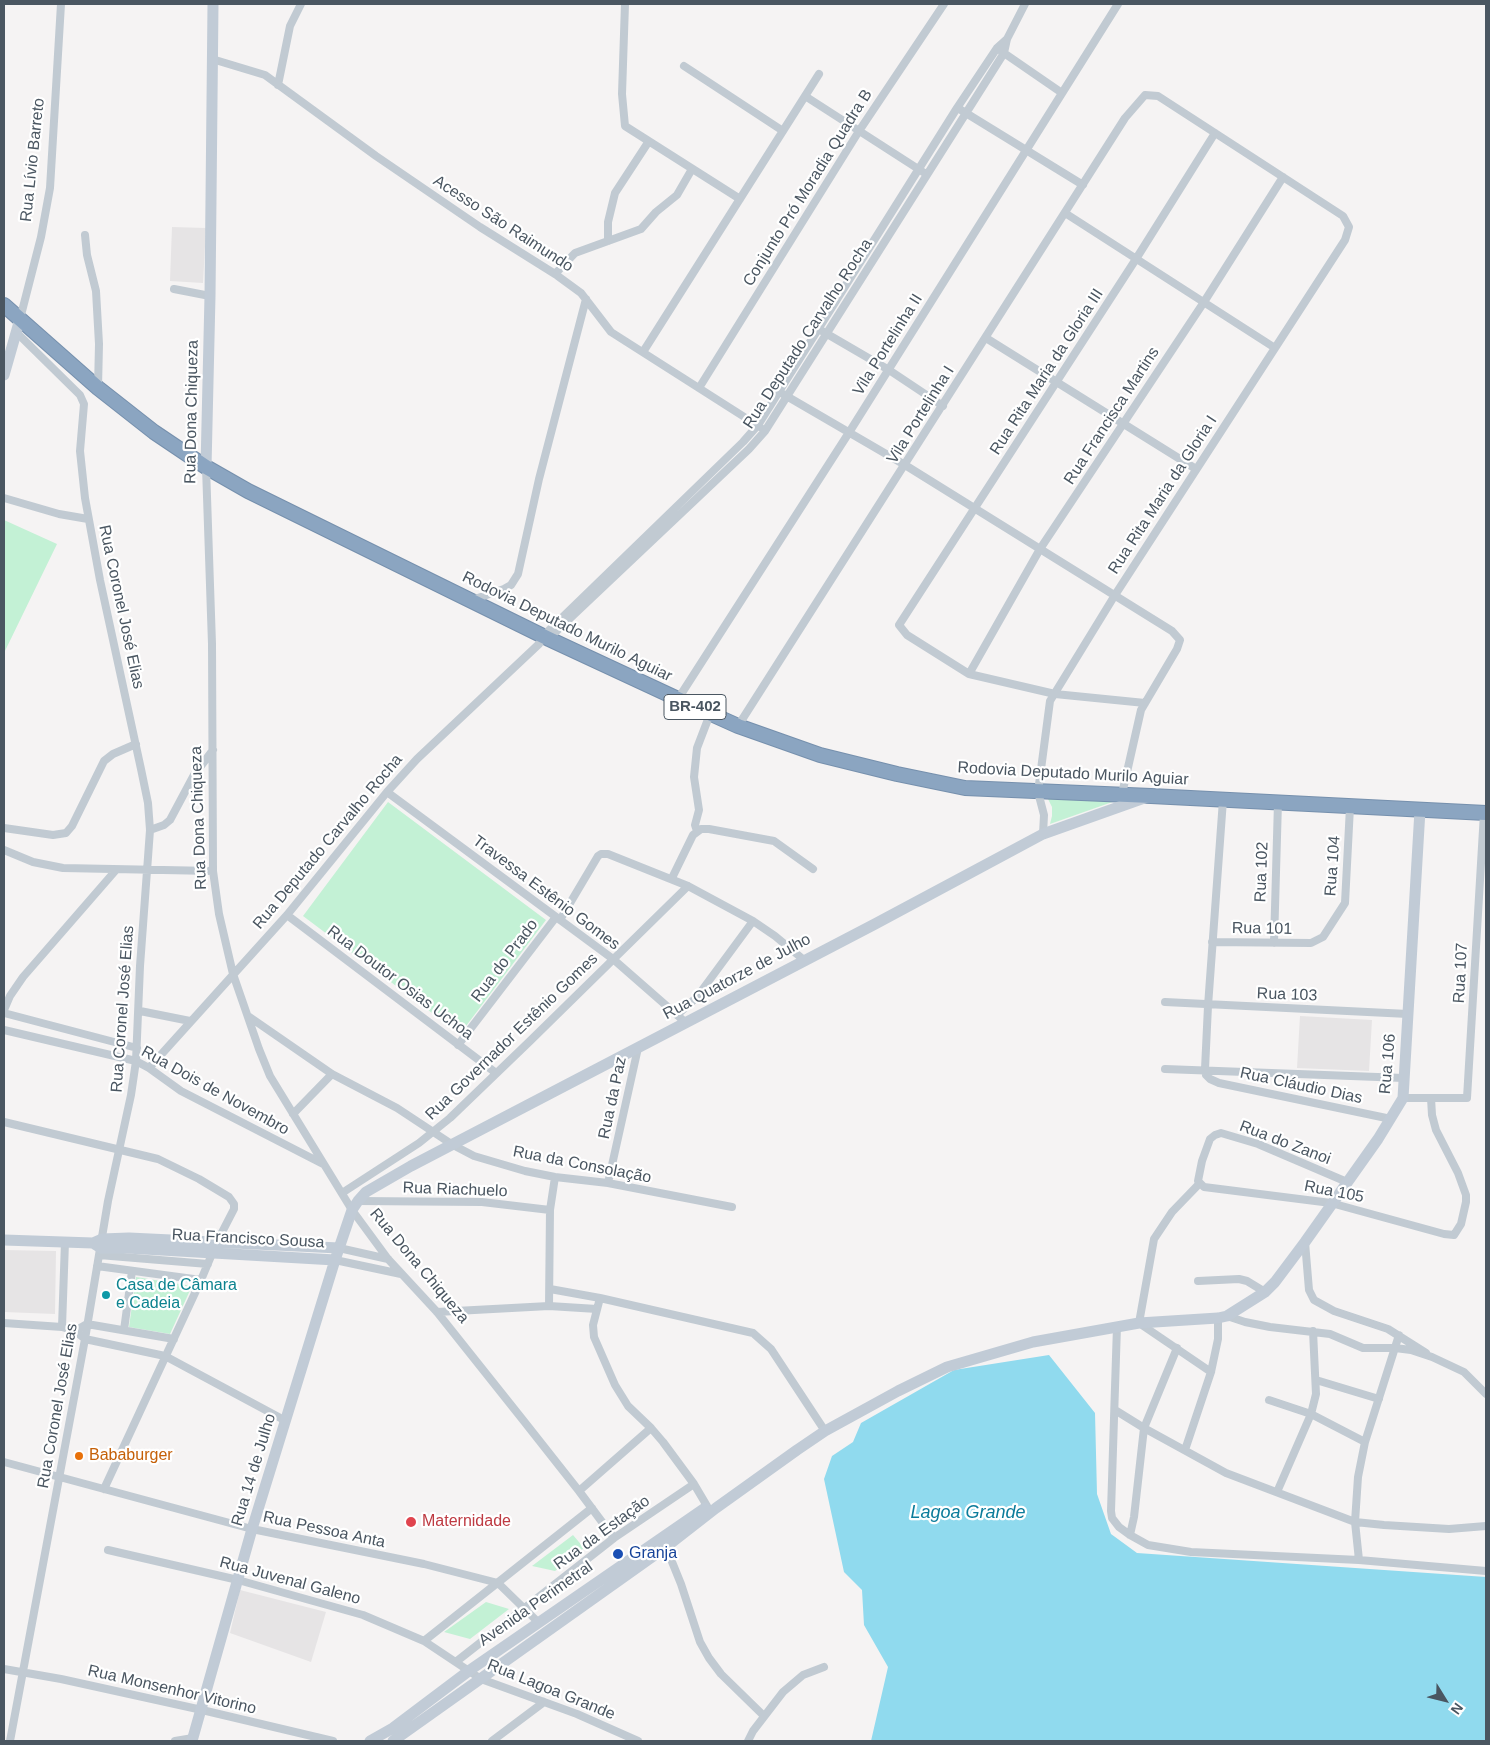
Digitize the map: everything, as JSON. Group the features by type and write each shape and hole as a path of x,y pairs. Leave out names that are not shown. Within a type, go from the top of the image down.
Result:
{"highway":[{"name":"Rodovia Deputado Murilo Aguiar","path":"4,306 18,326 154,432 206,467 248,491 470,600 544,639 738,726 820,756 965,788 1122,794 1485,813"}],"street":[{"name":"Rua Lívio Barreto","path":"4,375 41,237 50,188 61,4"},
{"name":"Rua Dona Chiqueza","path":"213,4 206,467 210,574 213,871 233,974 270,1076 322,1164 342,1193 355,1205 388,1259 437,1312 580,1491 614,1538"},
{"path":"278,85 290,26 301,4"},
{"path":"624,4 622,94 626,126 740,199"},
{"name":"Conjunto Pró Moradia Quadra B","path":"699,388 859,131 944,4"},
{"name":"Rua Deputado Carvalho Rocha","path":"650,537 749,449 765,431 1004,53 1007,39 1025,4"},
{"name":"Vila Portelinha II","path":"678,699 850,431 1118,4"},
{"name":"Rua Deputado Carvalho Rocha","path":"148,1068 287,915 387,792 423,753 650,537 758,425 958,108 997,48 1007,39"},
{"path":"997,48 1062,93"},
{"name":"Acesso São Raimundo","path":"212,59 265,75 376,156 581,293 611,332 765,431"},
{"path":"684,66 783,131"},
{"path":"643,352 819,74"},
{"name":"Vila Portelinha I","path":"738,726 1125,118 1145,95 1158,96 1215,133"},
{"path":"805,96 927,174"},
{"path":"958,108 1083,184"},
{"path":"1215,133 1283,177"},
{"name":"Rua Rita Maria da Gloria III","path":"969,674 906,635 899,625 1136,259 1215,133"},
{"path":"608,241 608,222 616,192 649,141"},
{"path":"555,274 575,253 641,229 656,212 677,195 692,169"},
{"name":"Rua Rita Maria da Gloria I","path":"1038,792 1050,701 1114,595 1345,240 1350,227 1342,216 1283,177"},
{"name":"Rua Francisca Martins","path":"969,674 1040,549 1204,302 1283,177"},
{"path":"1065,213 1275,348"},
{"path":"85,235 87,255 96,291 99,344 98,388"},
{"path":"174,288 210,296"},
{"path":"470,600 504,589 511,585 518,574 539,479 586,299"},
{"name":"Rua Coronel José Elias","path":"10,1741 85,1339 99,1246 120,1149 136,1061 140,1011 140,966 150,830 148,803 88,520 80,451 84,412 82,399 18,326"},
{"path":"818,329 888,370 943,406"},
{"path":"986,338 1196,469"},
{"path":"779,392 850,431 905,465 1172,631 1180,640 1177,649 1141,710 1134,734 1122,794"},
{"path":"4,498 59,514 88,520"},
{"path":"969,674 1055,694 1145,703"},
{"path":"697,831 695,825 699,810 694,777 697,748 710,714"},
{"path":"4,828 53,835 66,833 72,826 104,761 136,744"},
{"path":"150,830 164,825 170,820 194,775 213,750"},
{"name":"Travessa Estênio Gomes","path":"387,792 613,959 681,1019"},
{"path":"1038,792 1044,815 1043,834"},
{"name":"Rua Quatorze de Julho","path":"355,1205 377,1185 638,1048 681,1019 804,960 1043,834 1151,796"},
{"path":"1206,1072 1212,942 1223,800"},
{"name":"Rua 102","path":"1274,943 1278,802"},
{"name":"Rua 104","path":"1311,944 1323,937 1345,903 1350,807"},
{"name":"Rua 106","path":"1223,1317 1265,1292 1275,1282 1391,1119 1403,1098 1420,810"},
{"name":"Rua 107","path":"1403,1098 1467,1098 1485,813"},
{"path":"804,960 753,921 672,878 697,831 709,829 774,841 812,869"},
{"path":"4,850 33,862 63,868 213,871"},
{"name":"Rua do Prado","path":"458,1045 558,919 601,854 615,855 672,878"},
{"path":"116,870 23,977 10,996 4,1012 137,1048"},
{"name":"Rua Governador Estênio Gomes","path":"342,1193 433,1132 688,886"},
{"name":"Rua Doutor Osias Uchoa","path":"287,915 496,1073"},
{"path":"681,1019 685,1009 703,990 753,921"},
{"name":"Rua 101","path":"1212,942 1311,944"},
{"name":"Rua 103","path":"1165,1002 1208,1006 1408,1014"},
{"path":"140,1011 190,1021"},
{"name":"Rua da Consolação","path":"248,1016 332,1074 397,1108 453,1145 474,1156 525,1171 555,1177 608,1183 732,1207"},
{"name":"Rua Dois de Novembro","path":"4,1030 136,1061 181,1091 322,1164"},
{"name":"Rua da Paz","path":"608,1183 638,1048"},
{"path":"1165,1069 1404,1078"},
{"name":"Rua Cláudio Dias","path":"1206,1072 1210,1079 1219,1083 1391,1119"},
{"path":"293,1114 332,1074"},
{"name":"Rua 105","path":"1202,1186 1331,1203 1451,1236 1456,1234 1464,1213 1466,1195 1458,1173 1436,1130 1432,1115 1431,1098"},
{"path":"4,1122 120,1149 170,1163 232,1200 234,1209 104,1489"},
{"name":"Rua do Zanoi","path":"1202,1186 1198,1178 1202,1161 1210,1139 1221,1133 1285,1155 1347,1182"},
{"path":"549,1306 550,1210 555,1177"},
{"path":"1139,1324 1154,1239 1172,1212 1202,1186"},
{"name":"Rua Riachuelo","path":"355,1205 482,1202 550,1210"},
{"name":"Rua 14 de Julho","path":"192,1740 252,1529 335,1260 355,1205"},
{"name":"Rua Francisco Sousa","path":"4,1240 66,1242 99,1246 212,1253 339,1248 388,1259"},
{"path":"62,1327 66,1242"},
{"path":"1305,1242 1309,1290 1314,1300 1334,1311 1374,1324 1399,1335 1432,1357 1464,1372 1486,1394"},
{"name":"Rua Francisco Sousa","path":"99,1246 128,1243 161,1245 212,1253"},
{"name":"Rua Francisco Sousa","path":"272,1250 335,1260 401,1274"},
{"path":"97,1266 201,1280"},
{"path":"124,1330 132,1271"},
{"path":"1198,1281 1240,1279 1265,1292"},
{"path":"550,1289 600,1298 753,1333 771,1349 825,1431"},
{"path":"600,1298 593,1325 594,1337 615,1385 628,1406 651,1428 712,1507 825,1431 891,1394 947,1367 1033,1342 1117,1326 1223,1317 1270,1326 1313,1331 1340,1337 1363,1348 1395,1348 1432,1357"},
{"path":"437,1312 549,1306 597,1309"},
{"path":"1185,1450 1211,1372 1223,1317"},
{"path":"4,1323 62,1327 75,1330 85,1339 165,1356 286,1421"},
{"path":"75,1330 87,1324 174,1339"},
{"path":"1139,1324 1211,1372"},
{"path":"1117,1326 1111,1512 1112,1518 1119,1527 1130,1535 1148,1545 1191,1552 1359,1560 1486,1571"},
{"path":"1276,1492 1311,1414 1316,1394 1313,1331"},
{"path":"1359,1560 1355,1522 1358,1477 1365,1442 1399,1335"},
{"path":"1130,1535 1134,1517 1144,1428 1177,1348"},
{"path":"1316,1380 1379,1399"},
{"path":"1268,1400 1311,1414 1365,1442"},
{"path":"1115,1410 1226,1473 1355,1522 1384,1526 1449,1528 1486,1526"},
{"path":"580,1491 651,1428"},
{"name":"Rua Pessoa Anta","path":"4,1462 252,1529 424,1564 498,1583"},
{"name":"Rua da Estação","path":"456,1661 614,1538 694,1484"},
{"name":"Avenida Perimetral","path":"397,1737 470,1670 538,1622 630,1566 666,1548 712,1507"},
{"name":"Avenida Perimetral","path":"370,1741 397,1737 481,1679 630,1566 712,1507"},
{"path":"424,1640 592,1508"},
{"path":"666,1548 681,1584 700,1642 709,1658 720,1674 764,1716"},
{"name":"Rua Juvenal Galeno","path":"108,1550 238,1580 363,1615 424,1640 456,1661"},
{"path":"498,1583 538,1622"},
{"name":"Rua Lagoa Grande","path":"456,1661 481,1679 604,1725 638,1741"},
{"path":"748,1741 764,1716 784,1692 803,1675 824,1667"},
{"name":"Rua Monsenhor Vitorino","path":"4,1669 202,1710 333,1741"},
{"path":"492,1741 544,1702"},
{"path":"175,1741 192,1740"}],"shaded area":[{"path":"172,227 206,228 203,283 170,281"},
{"path":"1300,1016 1372,1020 1369,1071 1297,1068"},
{"path":"4,1250 56,1251 55,1314 4,1312"},
{"path":"240,1590 326,1612 311,1662 230,1633"}],"green space":[{"path":"4,520 57,544 4,653"},
{"path":"1046,795 1118,800 1050,824 1052,807"},
{"path":"388,802 546,920 460,1034 303,916"},
{"path":"136,1277 192,1286 170,1334 129,1327"},
{"path":"573,1535 584,1548 555,1571 532,1566"},
{"path":"486,1602 509,1609 470,1639 444,1632"}],"water":[{"name":"Lagoa Grande","path":"1049,1355 1095,1413 1097,1494 1111,1534 1137,1553 1486,1577 1486,1741 871,1741 888,1667 864,1625 862,1590 844,1572 824,1479 832,1456 853,1442 861,1423 954,1370"}],"place":[{"name":"Casa de Câmara e Cadeia","path":"106,1295"},
{"name":"Bababurger","path":"79,1456"},
{"name":"Maternidade","path":"411,1522"},
{"name":"Granja","path":"618,1554"}]}
